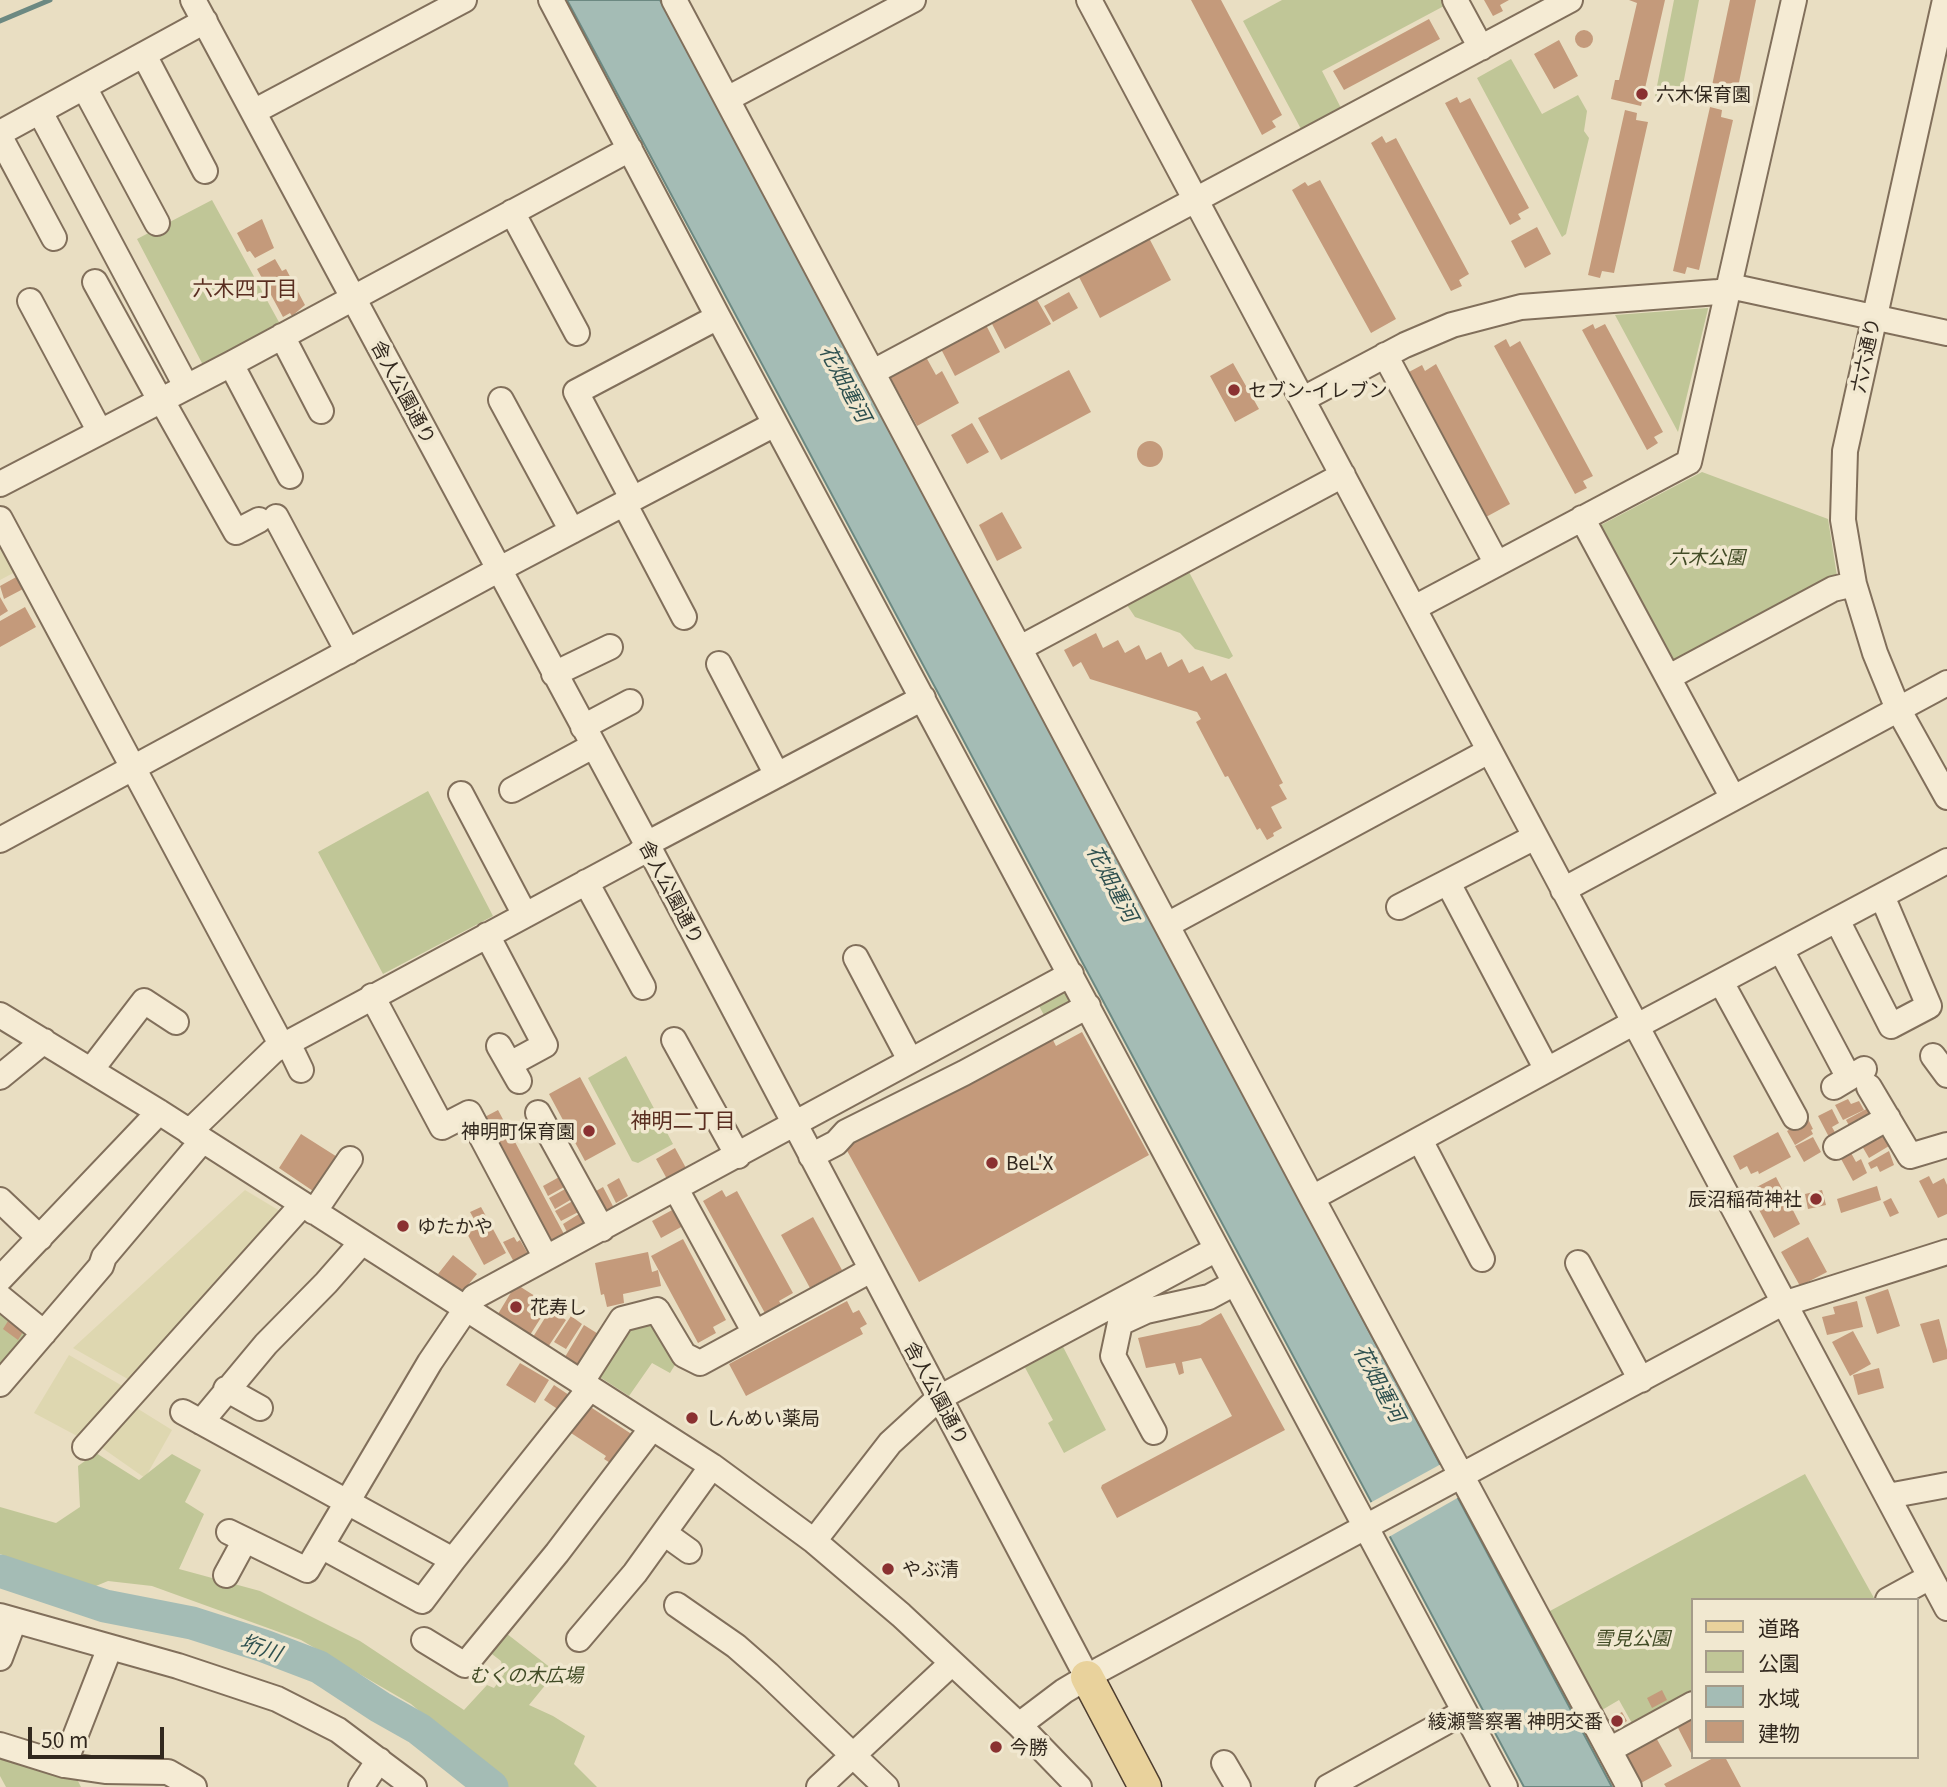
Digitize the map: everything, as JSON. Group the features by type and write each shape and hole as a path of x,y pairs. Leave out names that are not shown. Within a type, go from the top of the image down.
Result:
{"main road":[{"name":"舎人公園通り","path":"1087,1677 1144,1787"}],"street":[{"path":"255,111 464,0"},
{"path":"551,0 1235,1283 1369,1524 1505,1787"},
{"path":"674,0 1459,1476 1629,1787"},
{"path":"727,99 913,0"},
{"path":"1089,0 1947,1608"},
{"path":"1455,0 1481,48"},
{"path":"873,372 1570,0"},
{"path":"1414,608 1689,462 1794,0"},
{"name":"六六通り","path":"1942,2 1844,451 1843,520 1854,584 1875,653 1898,709 1947,797"},
{"path":"54,238 0,135 144,55 199,11"},
{"name":"舎人公園通り","path":"199,11 648,846 1087,1677"},
{"path":"144,55 205,171"},
{"path":"84,88 157,223"},
{"path":"40,112 186,386"},
{"path":"0,484 57,462 100,432 630,149"},
{"path":"512,212 578,333"},
{"path":"1303,399 1385,355 1452,325 1521,307 1739,288 1947,333"},
{"path":"96,295 236,532 268,519 348,652"},
{"path":"30,301 100,432"},
{"path":"684,617 576,392 718,317"},
{"path":"282,336 321,411"},
{"path":"1385,355 1497,564"},
{"path":"231,364 290,476"},
{"path":"501,400 572,531"},
{"path":"0,840 775,424"},
{"path":"1020,648 1343,475"},
{"path":"1582,518 1732,798"},
{"path":"0,519 233,958 301,1070"},
{"path":"1669,677 1833,589 1854,584"},
{"path":"554,674 610,647"},
{"path":"719,664 777,775"},
{"path":"1563,890 1947,683"},
{"path":"0,1384 101,1266 104,1257 196,1136 260,1063 285,1045 372,996 637,855 656,839 923,698"},
{"path":"512,790 588,736 630,702"},
{"path":"1167,925 1489,751"},
{"path":"461,794 525,915"},
{"path":"1399,907 1535,836"},
{"path":"1312,1198 1547,1070 1721,982 1947,861"},
{"path":"586,882 643,987"},
{"path":"1448,883 1547,1070"},
{"path":"1837,920 1891,1026 1929,1006 1882,896"},
{"path":"487,935 544,1045 509,1063"},
{"path":"1781,950 1854,1080 1888,1118 1910,1156 1947,1145"},
{"path":"856,958 910,1060"},
{"path":"226,1575 237,1536 307,1570 430,1362 474,1297 1071,974"},
{"path":"1721,982 1796,1117"},
{"path":"372,996 442,1127 469,1113 546,1258"},
{"path":"90,1070 145,1001 176,1022"},
{"path":"811,1156 836,1143 846,1132 972,1069 1088,1006"},
{"path":"0,1015 159,1112 712,1466 814,1541 901,1615 1019,1725 1068,1783"},
{"path":"674,1040 738,1156"},
{"path":"0,1077 44,1041"},
{"path":"0,1279 159,1112"},
{"path":"538,1113 602,1229"},
{"path":"1836,1147 1888,1118"},
{"path":"1420,1140 1482,1259"},
{"path":"85,1447 308,1208 350,1159"},
{"path":"676,1189 755,1333"},
{"path":"0,1199 40,1238"},
{"path":"362,1242 226,1389 192,1417 453,1560"},
{"path":"814,1541 890,1443 939,1398 1217,1249"},
{"path":"1019,1725 1087,1677 1785,1304 1947,1252"},
{"path":"1578,1263 1641,1380"},
{"path":"332,1552 422,1601 585,1386 622,1319 657,1310 684,1355 700,1363 871,1270"},
{"path":"1154,1432 1113,1356 1120,1323 1146,1311 1209,1297 1235,1283"},
{"path":"0,1297 44,1333"},
{"path":"1096,1314 1108,1338 1117,1339"},
{"path":"226,1389 260,1408"},
{"path":"424,1640 464,1665 557,1553 652,1428"},
{"path":"579,1639 622,1589 712,1466"},
{"path":"1888,1496 1947,1485"},
{"path":"664,1534 689,1551"},
{"path":"1892,1598 1930,1577"},
{"path":"677,1605 736,1646 886,1787"},
{"path":"0,1658 7,1618 189,1670 277,1699 338,1730 414,1787"},
{"path":"64,1765 110,1647"},
{"path":"819,1787 952,1663"},
{"path":"1609,1750 1692,1705"},
{"path":"1328,1787 1464,1712"},
{"path":"0,1745 64,1765 106,1771 168,1772 194,1787"},
{"path":"361,1787 379,1760"},
{"path":"1224,1763 1238,1787"}],"shaded area":[{"path":"0,541 17,571 0,580"},
{"path":"245,1190 280,1211 280,1220 133,1382 73,1348"},
{"path":"69,1355 126,1388 79,1437 34,1413"},
{"path":"135,1407 172,1430 145,1478 98,1445"}],"green space":[{"path":"1282,0 1441,0 1444,6 1322,71 1341,108 1301,129 1243,21"},
{"path":"1674,0 1699,0 1680,101 1655,96"},
{"path":"1511,59 1542,114 1578,95 1587,111 1584,131 1589,138 1566,234 1562,237 1477,78"},
{"path":"212,200 280,324 203,365 137,239"},
{"path":"1708,309 1678,432 1615,315"},
{"name":"六木公園","path":"1702,472 1828,519 1837,576 1673,662 1601,525"},
{"path":"1189,572 1233,656 1229,659 1195,649 1180,633 1135,617 1127,605"},
{"path":"428,791 493,916 383,974 318,852"},
{"path":"1065,990 1071,1003 1045,1017 1038,1004"},
{"path":"626,1056 673,1144 638,1163 632,1161 588,1078"},
{"path":"0,1305 32,1330 0,1371"},
{"path":"654,1316 678,1360 670,1373 652,1363 629,1396 592,1372 623,1324"},
{"path":"1059,1339 1106,1430 1064,1453 1048,1423 1053,1420 1021,1360"},
{"name":"むくの木広場","path":"96,1453 139,1480 172,1454 201,1470 185,1502 204,1514 179,1569 260,1591 360,1641 464,1710 487,1685 494,1688 504,1674 501,1661 488,1651 502,1630 556,1672 529,1705 585,1736 574,1764 597,1787 501,1787 464,1749 411,1704 301,1640 152,1586 108,1581 91,1588 0,1554 0,1507 56,1523 80,1507 78,1466"},
{"name":"雪見公園","path":"1805,1474 1874,1598 1692,1598 1692,1694 1633,1725 1619,1700 1602,1710 1548,1612"},
{"path":"0,1754 75,1775 81,1787 6,1787 0,1776"}],"water":[{"name":"花畑運河","path":"567,0 660,0 1612,1787 1524,1787"}],"pier":[{"path":"1443,1463 1461,1496 1387,1538 1368,1504"}],"building":[{"path":"1191,0 1221,0 1282,115 1272,121 1276,127 1262,135"},
{"path":"1484,0 1509,0 1500,5 1503,11 1493,16"},
{"path":"1629,0 1665,0 1641,106 1611,99 1615,80 1619,80 1637,3"},
{"path":"1730,0 1756,0 1737,92 1726,90 1724,98 1710,95"},
{"path":"1429,19 1440,39 1344,90 1333,71"},
{"path":"1580,30 1588,30 1593,39 1591,46 1580,48 1575,43 1575,35"},
{"path":"1559,40 1578,76 1554,89 1534,54"},
{"path":"1457,97 1460,103 1470,98 1529,208 1518,214 1521,219 1510,225 1445,103"},
{"path":"1710,107 1722,110 1721,117 1733,120 1699,270 1687,267 1685,274 1673,271"},
{"path":"1625,110 1637,113 1636,120 1648,122 1614,273 1602,271 1600,278 1588,275"},
{"path":"1382,136 1386,143 1396,138 1469,274 1459,280 1462,286 1451,291 1371,143"},
{"path":"1320,180 1396,319 1371,333 1292,190 1305,182 1308,186"},
{"path":"262,219 274,248 255,258 250,251 247,252 237,233"},
{"path":"1537,227 1551,254 1525,268 1511,241"},
{"path":"1149,238 1171,280 1100,318 1078,275"},
{"path":"275,259 282,271 286,269 305,305 292,316 290,313 283,317 257,269"},
{"path":"1069,292 1078,308 1053,322 1044,306"},
{"path":"1036,298 1051,324 1005,349 991,322"},
{"path":"1593,324 1595,329 1605,324 1663,432 1654,437 1658,443 1647,450 1582,330"},
{"path":"986,325 1000,352 955,376 941,349"},
{"path":"1506,339 1510,347 1520,341 1593,476 1583,481 1587,488 1575,494 1494,346"},
{"path":"926,357 936,375 942,371 959,403 917,426 890,377"},
{"path":"1233,363 1259,409 1235,422 1210,376"},
{"path":"1436,364 1510,504 1486,517 1409,372 1422,365 1425,371"},
{"path":"1069,370 1091,412 1001,460 978,418"},
{"path":"972,423 989,452 967,464 951,435"},
{"path":"1150,441 1159,445 1163,454 1159,463 1150,467 1141,463 1137,454 1141,445"},
{"path":"1002,512 1022,548 997,561 979,525"},
{"path":"18,576 25,588 4,599 0,586"},
{"path":"0,597 8,611 0,616"},
{"path":"25,607 36,627 0,647 0,621"},
{"path":"1096,633 1103,648 1118,640 1125,653 1139,645 1146,660 1161,652 1168,667 1182,659 1189,673 1203,666 1211,681 1226,673 1283,783 1279,785 1287,799 1271,807 1282,828 1273,833 1274,836 1267,840 1260,828 1257,830 1196,722 1201,719 1197,712 1090,679 1081,662 1073,667 1064,650"},
{"path":"1082,1032 1149,1155 919,1282 845,1147 1050,1034 1056,1046"},
{"path":"580,1077 616,1144 585,1161 549,1094"},
{"path":"1848,1099 1851,1104 1859,1101 1864,1110 1843,1120 1835,1105"},
{"path":"1870,1107 1876,1118 1852,1131 1846,1120"},
{"path":"1832,1109 1839,1123 1832,1127 1837,1136 1830,1139 1818,1116"},
{"path":"498,1110 565,1236 546,1246 479,1120"},
{"path":"1808,1119 1813,1134 1795,1145 1787,1131"},
{"path":"1778,1132 1791,1157 1759,1174 1758,1171 1751,1174 1747,1166 1740,1170 1733,1156"},
{"path":"301,1134 342,1160 319,1195 279,1168"},
{"path":"1882,1134 1889,1146 1869,1158 1862,1146"},
{"path":"1813,1137 1821,1152 1804,1162 1795,1146"},
{"path":"675,1148 686,1168 667,1179 656,1159"},
{"path":"1850,1151 1856,1162 1861,1159 1867,1173 1853,1181 1840,1157"},
{"path":"1889,1151 1894,1165 1880,1172 1877,1166 1871,1169 1868,1163"},
{"path":"561,1176 566,1186 548,1196 543,1186"},
{"path":"1929,1176 1933,1184 1944,1178 1947,1185 1947,1214 1938,1218 1919,1181"},
{"path":"1776,1177 1800,1224 1774,1238 1749,1191"},
{"path":"619,1178 628,1196 616,1203 607,1185"},
{"path":"1877,1186 1881,1200 1841,1213 1837,1199"},
{"path":"603,1187 615,1210 607,1214 591,1194"},
{"path":"567,1188 572,1199 555,1209 549,1198"},
{"path":"722,1190 726,1197 737,1191 793,1293 779,1301 782,1306 766,1315 703,1201"},
{"path":"1822,1190 1826,1205 1808,1209 1805,1194"},
{"path":"578,1198 584,1209 561,1221 555,1211"},
{"path":"1891,1198 1899,1213 1890,1217 1883,1202"},
{"path":"481,1207 506,1253 484,1265 463,1226 474,1219 470,1212"},
{"path":"674,1209 683,1226 661,1238 652,1221"},
{"path":"579,1214 585,1224 568,1234 563,1224"},
{"path":"813,1217 842,1270 810,1288 781,1235"},
{"path":"514,1237 517,1242 520,1240 528,1254 514,1262 503,1242"},
{"path":"1808,1237 1827,1272 1800,1286 1781,1252"},
{"path":"683,1239 726,1320 713,1327 716,1333 698,1343 651,1256"},
{"path":"648,1252 652,1272 658,1270 661,1286 623,1294 624,1303 607,1307 604,1294 601,1295 595,1263"},
{"path":"453,1255 477,1274 464,1290 460,1291 438,1274"},
{"path":"516,1284 549,1305 530,1335 498,1314"},
{"path":"1888,1289 1900,1326 1877,1334 1865,1297"},
{"path":"847,1301 853,1313 859,1310 867,1324 860,1328 863,1334 746,1396 729,1364"},
{"path":"1857,1301 1863,1327 1827,1335 1822,1317 1835,1314 1833,1307"},
{"path":"553,1305 563,1311 560,1316 566,1320 548,1347 533,1337"},
{"path":"1221,1313 1285,1430 1117,1518 1101,1488 1102,1485 1232,1416 1201,1358 1182,1362 1184,1373 1179,1375 1175,1363 1146,1368 1138,1338 1200,1325"},
{"path":"571,1316 582,1324 566,1349 554,1342"},
{"path":"1939,1319 1947,1359 1933,1363 1920,1324"},
{"path":"8,1321 23,1332 18,1340 3,1329"},
{"path":"584,1325 603,1337 583,1369 565,1357"},
{"path":"1853,1331 1871,1364 1850,1376 1832,1342"},
{"path":"520,1363 549,1380 535,1403 506,1385"},
{"path":"1879,1368 1884,1388 1858,1395 1853,1375"},
{"path":"554,1385 575,1399 565,1414 544,1400"},
{"path":"589,1406 636,1437 618,1468 604,1459 606,1456 571,1433"},
{"path":"1662,1690 1667,1700 1652,1708 1647,1698"},
{"path":"1622,1712 1627,1721 1613,1729 1607,1720"},
{"path":"1692,1718 1692,1755 1677,1726"},
{"path":"1654,1734 1672,1766 1641,1783 1624,1750"},
{"path":"1711,1759 1726,1759 1741,1787 1666,1787 1664,1784"}],"waterway":[{"path":"0,21 50,0"},
{"name":"垳川","path":"0,1571 105,1606 192,1623 319,1667 419,1729 492,1787"}],"place":[{"name":"六木保育園","path":"1642,94"},
{"name":"セブン-イレブン","path":"1234,390"},
{"name":"神明町保育園","path":"589,1131"},
{"name":"BeL'X","path":"992,1163"},
{"name":"辰沼稲荷神社","path":"1816,1199"},
{"name":"ゆたかや","path":"403,1226"},
{"name":"花寿し","path":"516,1307"},
{"name":"しんめい薬局","path":"692,1418"},
{"name":"やぶ清","path":"888,1569"},
{"name":"綾瀬警察署 神明交番","path":"1617,1721"},
{"name":"今勝","path":"996,1747"}],"district":[{"name":"六木四丁目","path":"245,288"},
{"name":"神明二丁目","path":"683,1120"}]}
